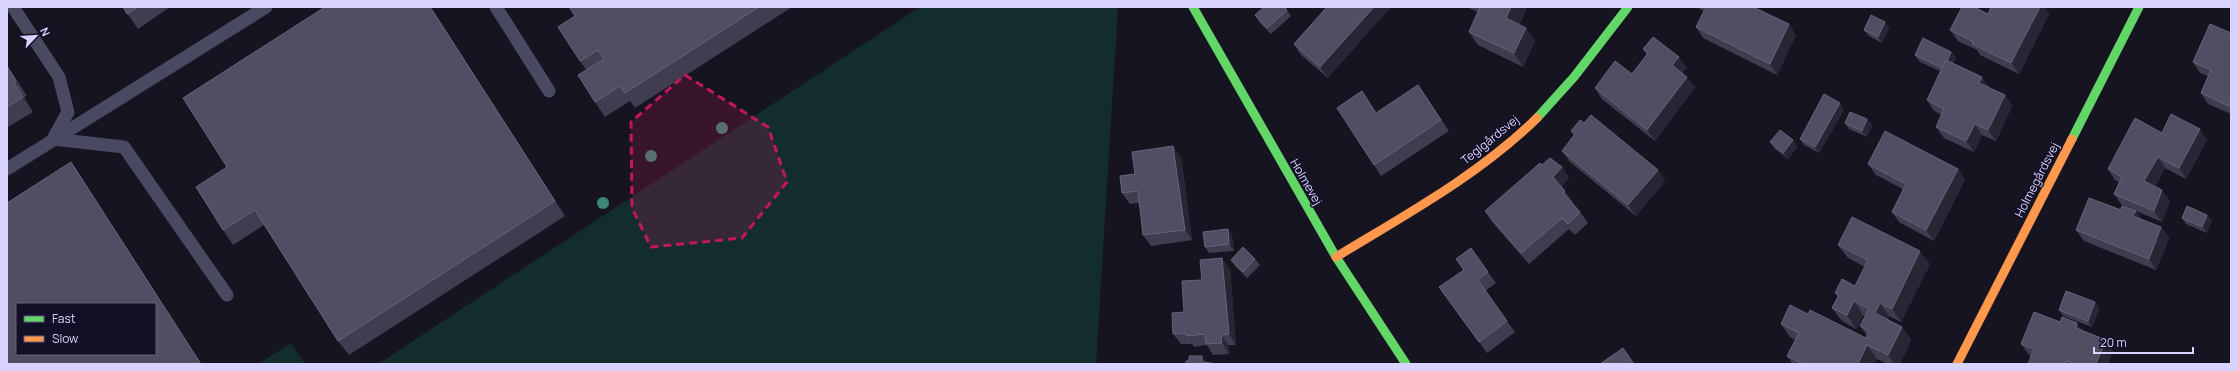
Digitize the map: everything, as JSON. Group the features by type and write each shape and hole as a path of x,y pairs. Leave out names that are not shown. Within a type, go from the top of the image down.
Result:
{"street":[{"name":"Holmevej","path":"1193,7 1336,257 1406,364"},
{"name":"Teglgårdsvej","path":"1336,257 1439,194 1513,140 1570,84 1628,7"},
{"name":"Holmegårdsvej","path":"1957,364 2139,7"}],"lane":[{"path":"14,7 59,77 68,112 53,139"},
{"path":"7,169 266,7"},
{"path":"500,9 549,91"},
{"path":"53,139 124,147 227,295"}],"highlighted area":[{"path":"685,75 768,127 787,182 742,238 651,247 632,208 631,122"}],"green space":[{"path":"920,7 1118,7 1096,364 378,364"},
{"path":"291,343 305,364 258,364"}],"building":[{"path":"123,7 138,7 127,14"},
{"path":"325,7 430,7 555,201 338,341 255,210 223,230 196,187 227,167 183,98"},
{"path":"569,7 759,7 625,93 620,86 595,102 578,75 604,59 598,50 580,61 558,27 575,16"},
{"path":"1264,7 1284,7 1287,10 1267,28 1255,15"},
{"path":"1327,7 1374,7 1320,67 1294,44"},
{"path":"1480,7 1511,7 1506,18 1526,28 1514,53 1469,32"},
{"path":"1706,7 1753,7 1789,24 1770,64 1696,27"},
{"path":"1962,7 1974,7 1988,14 1991,7 2040,7 2011,63 1972,44 1974,42 1950,30"},
{"path":"1871,15 1885,22 1878,37 1864,30"},
{"path":"2210,24 2231,33 2231,107 2201,93 2211,70 2193,62"},
{"path":"1653,37 1679,57 1672,65 1687,77 1647,130 1595,88 1615,61 1632,74 1648,53 1643,49"},
{"path":"1923,38 1951,52 1942,68 1915,55"},
{"path":"1946,60 1982,77 1979,83 2005,95 1988,130 1975,124 1966,141 1936,127 1944,109 1927,100"},
{"path":"7,66 16,81 14,83 23,97 7,107"},
{"path":"1418,85 1441,120 1374,165 1337,108 1362,91 1376,113"},
{"path":"1824,94 1840,103 1815,147 1800,139"},
{"path":"1850,112 1867,119 1862,131 1845,123"},
{"path":"2171,114 2200,129 2179,168 2158,157 2144,181 2162,190 2154,211 2114,194 2122,177 2108,169 2135,118 2162,133"},
{"path":"1591,115 1658,170 1628,205 1562,151 1575,134 1571,131 1580,120 1584,123"},
{"path":"1780,130 1793,140 1783,153 1770,142"},
{"path":"1885,131 1958,169 1926,230 1892,212 1906,184 1868,164"},
{"path":"1173,146 1185,230 1143,235 1138,191 1122,193 1120,176 1135,174 1132,152"},
{"path":"1550,158 1562,167 1553,177 1565,191 1563,193 1580,212 1568,224 1562,218 1521,253 1485,211 1540,163 1542,165"},
{"path":"71,162 201,364 7,364 7,203"},
{"path":"2089,198 2121,210 2122,206 2136,211 2133,216 2161,227 2149,259 2076,230"},
{"path":"2187,206 2207,215 2202,227 2182,218"},
{"path":"1852,217 1920,251 1892,309 1880,303 1875,313 1902,327 1888,355 1867,345 1858,364 1803,364 1787,356 1799,333 1781,324 1790,305 1808,314 1810,310 1866,338 1869,331 1860,326 1869,309 1854,301 1847,315 1832,308 1839,295 1835,293 1842,279 1855,286 1868,260 1838,245"},
{"path":"1228,229 1229,244 1205,247 1203,232"},
{"path":"1243,247 1255,259 1243,272 1231,260"},
{"path":"1471,248 1488,272 1478,280 1507,321 1479,342 1439,287 1464,270 1456,259"},
{"path":"1222,258 1229,334 1221,335 1222,343 1206,344 1205,334 1186,336 1186,333 1173,334 1172,313 1184,312 1182,281 1202,280 1200,260"},
{"path":"2066,291 2095,302 2088,321 2059,310"},
{"path":"2034,312 2060,322 2062,317 2077,323 2076,328 2106,340 2096,364 2075,364 2066,361 2065,364 2028,364 2034,349 2021,344"},
{"path":"1623,348 1634,364 1600,364"},
{"path":"1189,356 1202,356 1202,362 1218,364 1186,364 1186,361 1189,361"}],"traffic: fast":[{"path":"1193,7 1336,257 1406,364"},
{"path":"1537,118 1574,77 1628,7"},
{"path":"2072,139 2139,7"}],"traffic: slow":[{"path":"1336,257 1415,210 1466,176 1515,139 1537,118"},
{"path":"1957,364 2072,139"}]}
